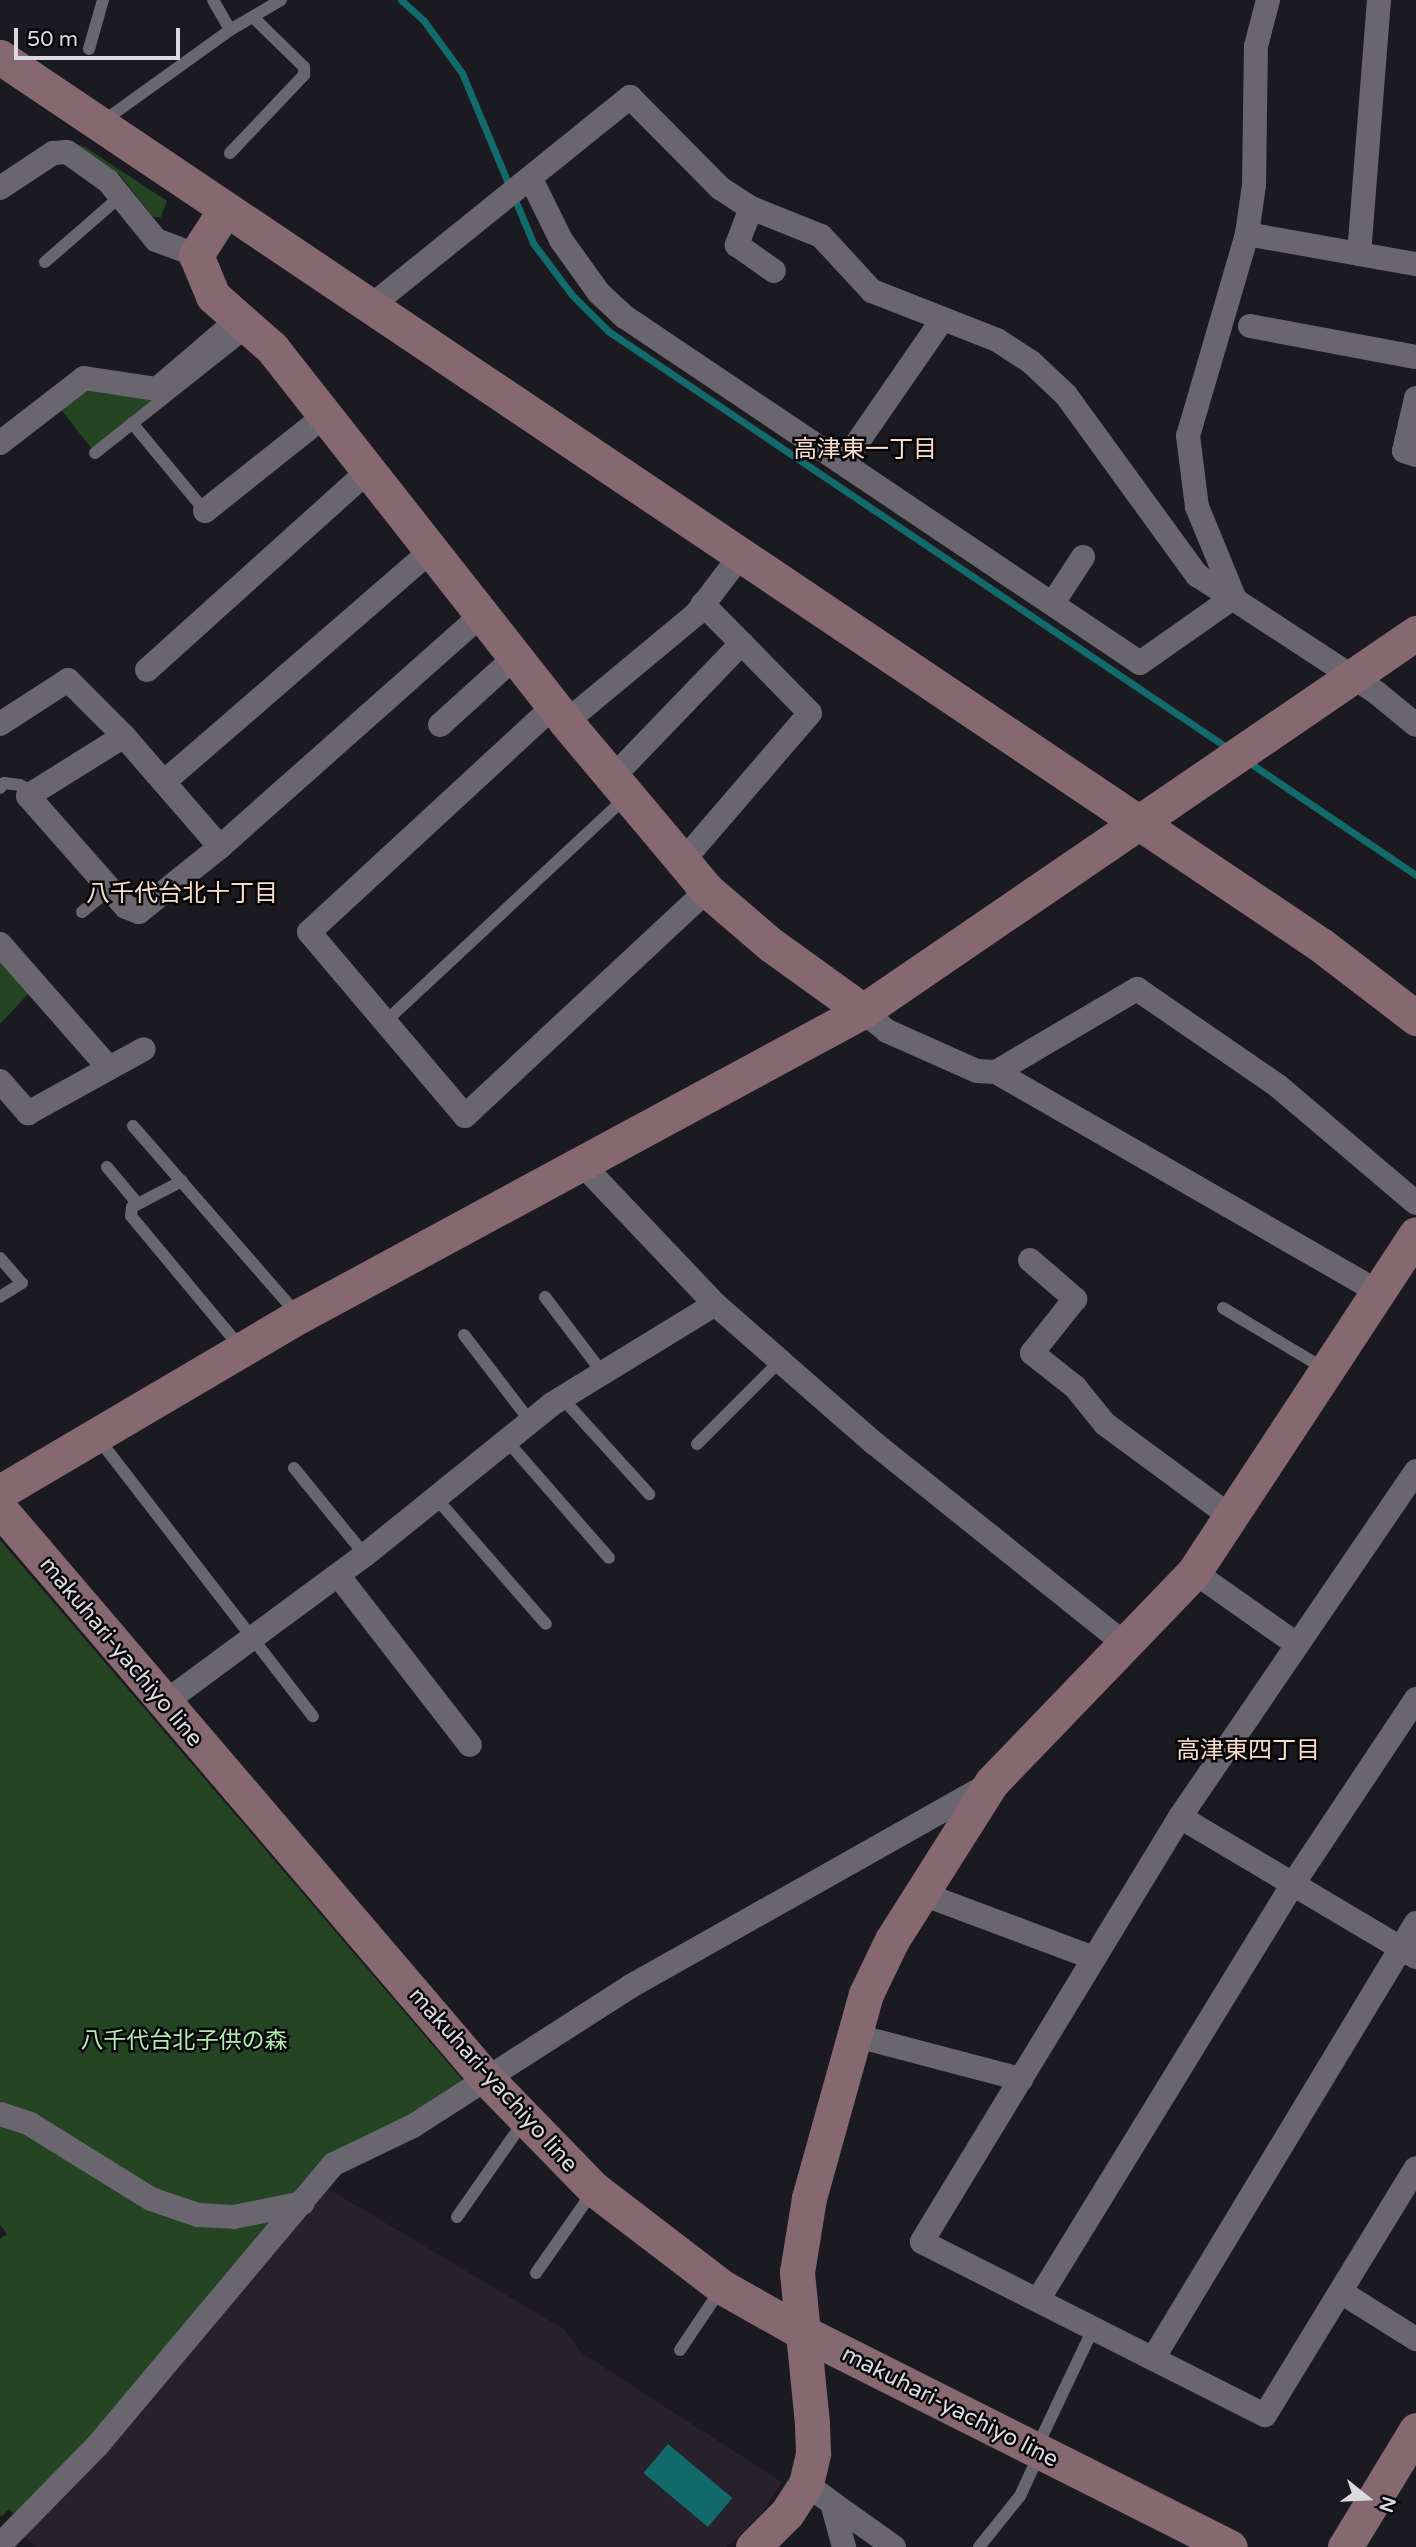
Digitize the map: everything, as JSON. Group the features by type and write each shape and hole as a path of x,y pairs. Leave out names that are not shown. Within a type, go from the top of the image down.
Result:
{"street":[{"path":"1234,597 1197,507 1188,436 1247,234 1254,185 1256,46 1268,0"},
{"path":"1359,254 1379,0"},
{"path":"0,58 1140,823 1321,946 1416,1018"},
{"path":"371,306 631,97 720,188 751,208 821,236 872,291 997,340 1049,378 1197,575 1234,597 1275,630 1348,676 1416,726"},
{"path":"0,188 52,153 66,152 122,195 156,240 196,255 213,296 240,328 272,348 327,414 619,788 707,890 770,944 887,1031 978,1071 996,1072 1379,1292"},
{"path":"527,182 561,240 599,293 625,317 1140,663 1234,597"},
{"path":"751,208 737,245 774,271"},
{"path":"196,255 225,210"},
{"path":"1247,234 1416,264"},
{"path":"844,462 942,320"},
{"path":"1250,326 1416,357"},
{"path":"0,443 84,377 157,389 240,328"},
{"path":"1416,398 1404,452 1416,455"},
{"path":"205,511 327,414"},
{"path":"147,670 371,468"},
{"path":"164,782 434,548"},
{"path":"707,890 465,1116 309,932 560,714 703,604 741,555"},
{"path":"1053,603 1083,557"},
{"path":"681,862 810,713 703,604"},
{"path":"124,736 28,796 126,907 139,912 220,847 484,613"},
{"path":"0,1493 95,1434 299,1316 583,1165 863,1011 1140,823 1348,676 1416,633"},
{"path":"619,788 741,643"},
{"path":"440,726 516,656"},
{"path":"0,724 68,680 124,736 220,847"},
{"path":"0,944 109,1068"},
{"path":"996,1072 1137,989 1278,1086 1416,1203"},
{"path":"0,1081 28,1113 144,1049"},
{"path":"583,1165 715,1304 874,1443 1125,1644"},
{"path":"844,2547 819,2494 800,2330 797,2272 808,2198 866,1994 920,1894 992,1782 1194,1572 1416,1234"},
{"path":"1030,1260 1075,1299 1032,1353 1075,1387 1105,1424 1231,1517"},
{"path":"164,1703 365,1555 562,1398 715,1304"},
{"path":"1416,1471 1295,1643 1180,1817 922,2242 1265,2415 1416,2168"},
{"name":"makuhari-yachiyo line","path":"0,1509 486,2078 524,2121 594,2189 722,2287 1208,2541"},
{"path":"1194,1572 1295,1643"},
{"path":"338,1575 470,1745"},
{"path":"1038,2300 1293,1884 1416,1699"},
{"path":"0,2545 97,2445 334,2164 412,2126 631,1986 992,1782"},
{"path":"1180,1817 1408,1953"},
{"path":"920,1894 1094,1958"},
{"path":"1154,2357 1408,1953 1416,1923"},
{"path":"853,2035 1021,2080"},
{"path":"0,2114 30,2124 151,2199 198,2215 234,2217 303,2203"},
{"path":"1341,2292 1416,2339"},
{"path":"1345,2547 1416,2430"},
{"path":"753,2547 787,2513 819,2494"},
{"path":"819,2494 894,2547"}],"lane":[{"path":"89,49 103,0"},
{"path":"213,0 230,30"},
{"path":"99,124 230,30 281,0"},
{"path":"230,153 304,75 304,67 254,18"},
{"path":"45,262 122,195"},
{"path":"95,453 240,328"},
{"path":"132,423 205,511"},
{"path":"0,788 4,783 20,785 34,793"},
{"path":"385,1022 619,788"},
{"path":"82,912 110,888"},
{"path":"133,1126 299,1316"},
{"path":"107,1167 138,1204"},
{"path":"182,1181 132,1207 131,1216 242,1349"},
{"path":"0,1258 22,1283 0,1297"},
{"path":"545,1297 602,1372"},
{"path":"1223,1308 1328,1370"},
{"path":"464,1335 530,1422"},
{"path":"697,1444 780,1361"},
{"path":"562,1398 649,1494"},
{"path":"95,1434 313,1716"},
{"path":"507,1441 608,1558"},
{"path":"294,1468 365,1555"},
{"path":"436,1498 546,1624"},
{"path":"457,2217 524,2121"},
{"path":"536,2273 594,2189"},
{"path":"680,2350 722,2287"},
{"path":"979,2547 1020,2496 1094,2327"}],"shaded area":[{"path":"327,2188 565,2330 583,2354 782,2482 758,2519 726,2547 36,2547 23,2536"}],"green space":[{"path":"66,140 85,147 167,201 161,217 153,217 120,175"},
{"path":"88,387 162,400 95,453 60,408"},
{"path":"0,961 33,989 0,1024"},
{"name":"八千代台北子供の森","path":"0,1540 466,2084 328,2159 91,2439 17,2517 9,2509 1,2517 0,2513 0,2239 7,2234 0,2225"}],"water":[{"path":"668,2444 732,2498 708,2527 644,2473"}],"waterway":[{"path":"401,0 424,21 462,73 533,243 572,295 608,331 1229,749"},
{"path":"1247,761 1416,875"}],"district":[{"name":"高津東一丁目","path":"865,450"},
{"name":"八千代台北十丁目","path":"182,894"},
{"name":"高津東四丁目","path":"1248,1751"}]}
